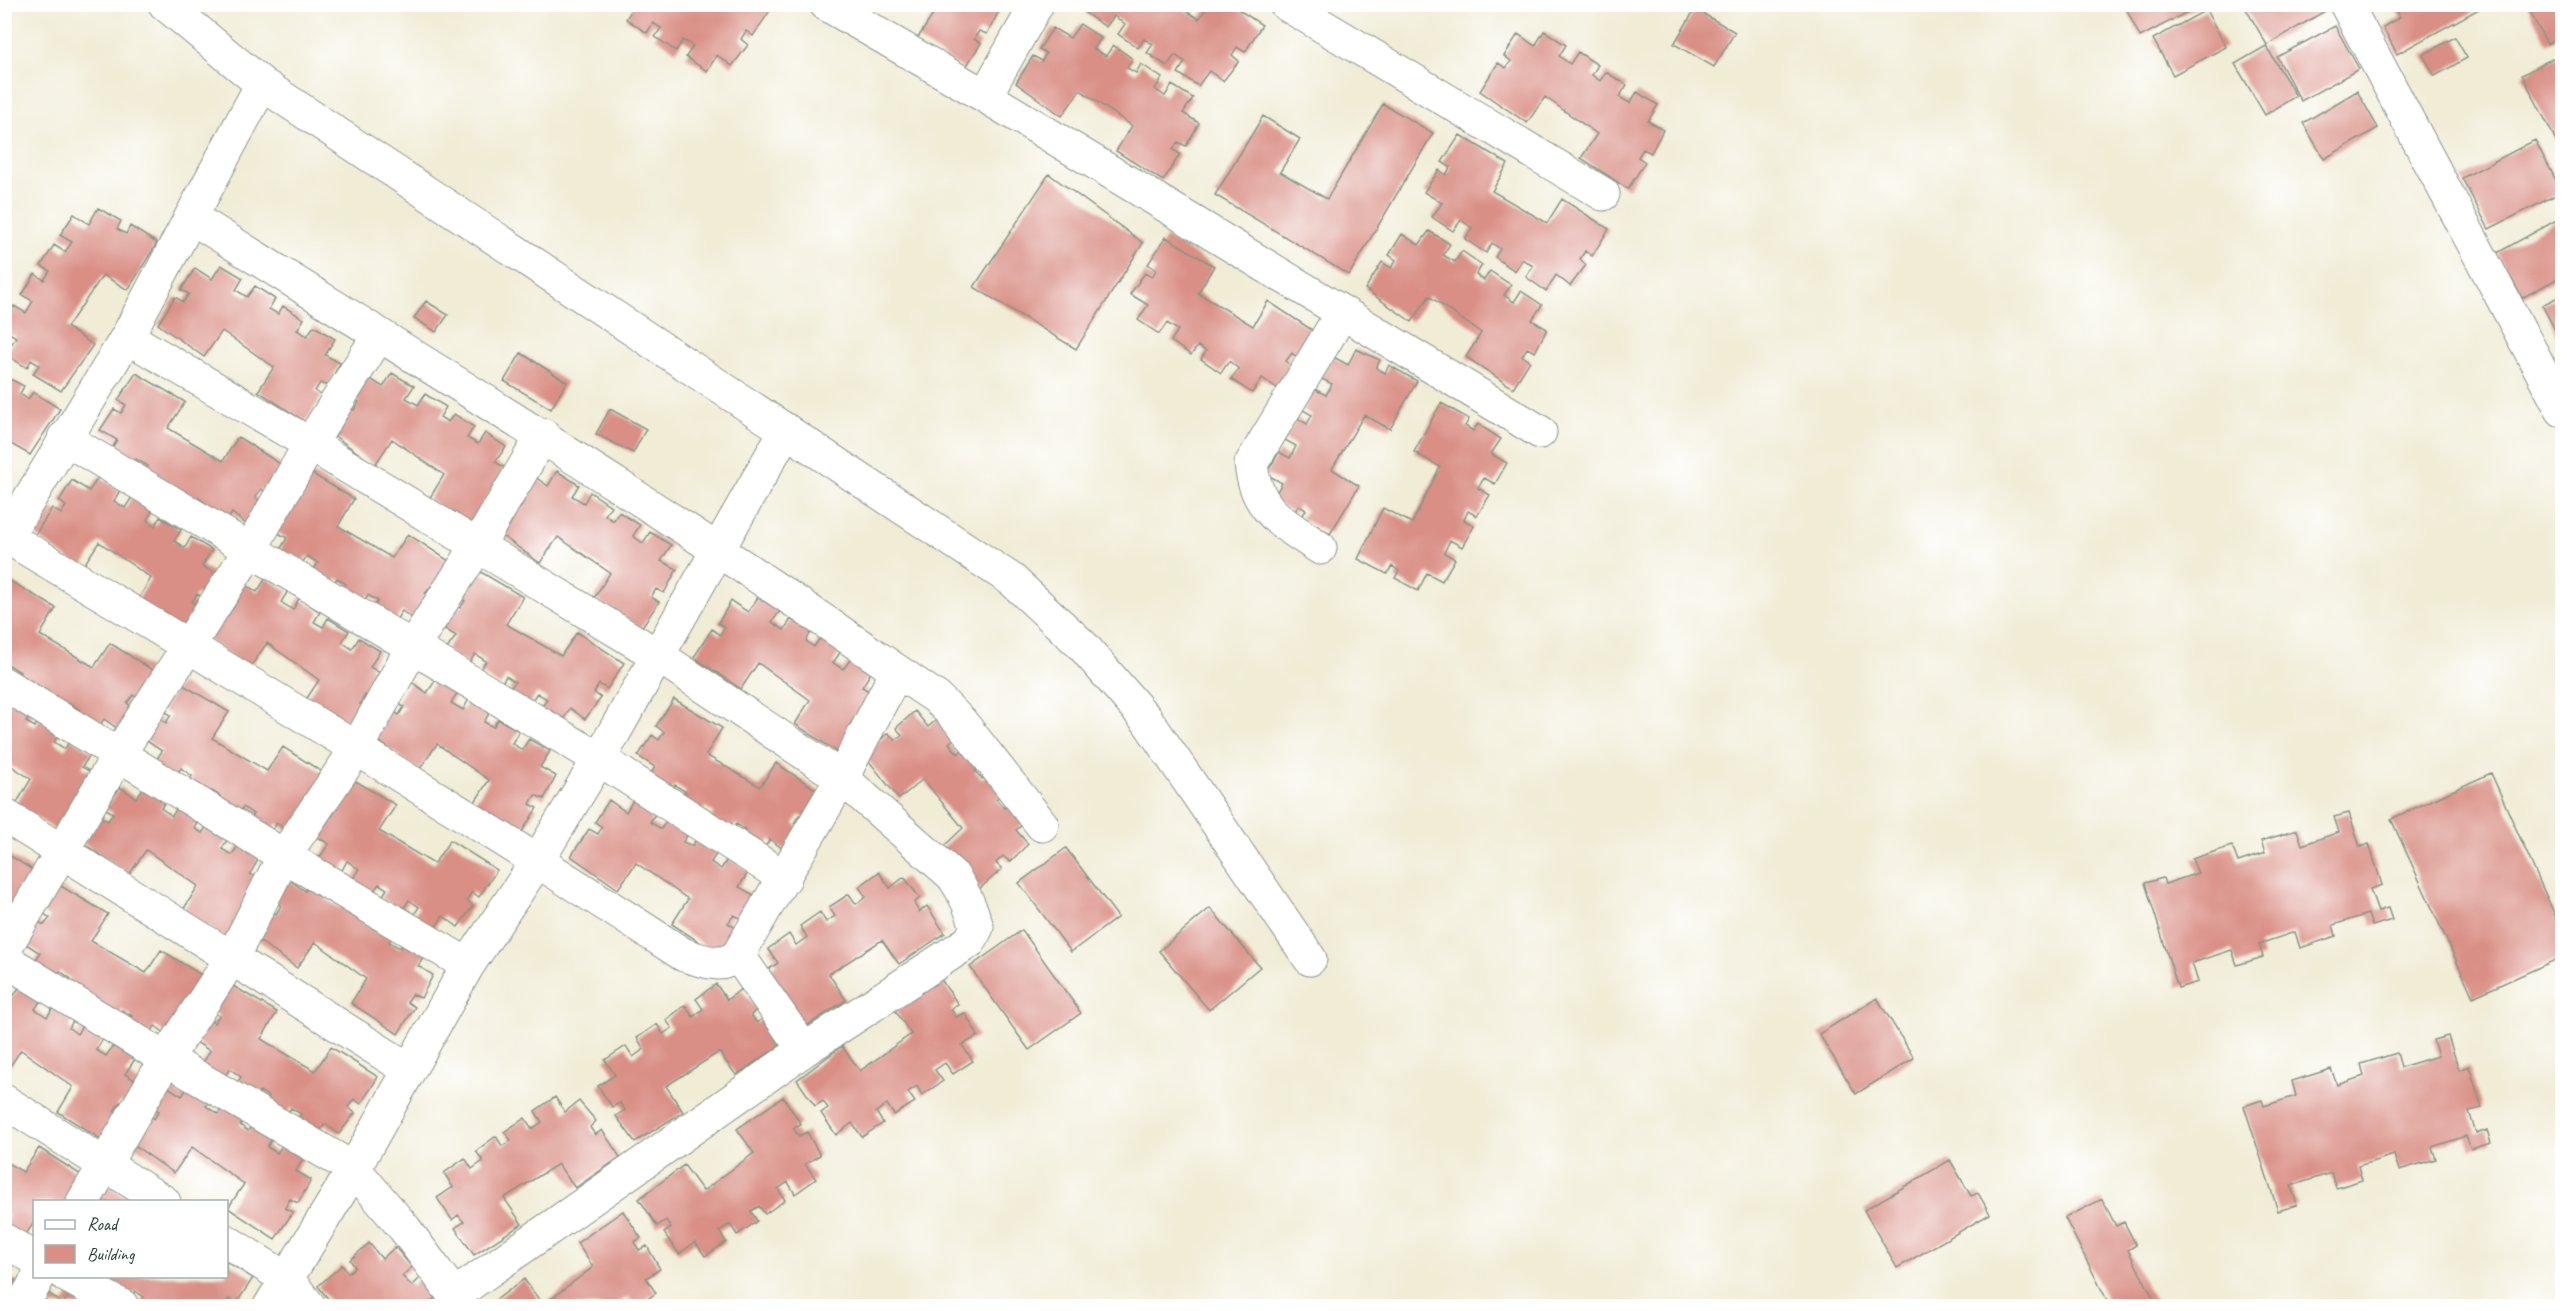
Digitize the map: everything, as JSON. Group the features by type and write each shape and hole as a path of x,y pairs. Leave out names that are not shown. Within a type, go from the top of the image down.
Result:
{"street":[{"path":"165,4 262,84 1012,580 1083,646 1147,720 1310,959"},
{"path":"826,4 985,96 1540,432"},
{"path":"985,96 1037,4"},
{"path":"1286,4 1603,194"},
{"path":"2346,4 2562,410"},
{"path":"262,84 127,337 64,438 6,539 188,645 357,748 538,860 684,955 718,964 732,961 738,955 842,777 897,671"},
{"path":"191,217 543,435 719,549 937,698 961,722 1042,825"},
{"path":"1320,548 1271,514 1253,484 1251,464 1342,313"},
{"path":"4,950 61,849 250,550 310,444 379,335"},
{"path":"4,959 166,1059 354,1169 405,1229 458,1301 804,1050 970,941 977,927 966,893 953,876 842,777 657,655 310,444 127,337"},
{"path":"270,1306 354,1169 468,965 538,860 599,759 786,430"},
{"path":"84,1200 166,1059 233,956 284,856 357,748 412,646 477,547 543,435"},
{"path":"64,438 599,759 785,878"},
{"path":"4,684 284,856 468,965"},
{"path":"4,815 233,956 408,1069"},
{"path":"738,955 804,1050"},
{"path":"4,1101 161,1200"},
{"path":"4,1240 33,1257"},
{"path":"228,1242 287,1279 309,1306"},
{"path":"22,1306 38,1278"},
{"path":"71,1278 122,1306"}],"building":[{"path":"627,4 763,4 771,9 753,36 746,31 741,39 748,45 732,66 717,55 707,71 686,57 693,46 683,40 676,51 655,37 661,28 653,23 647,33 626,19 633,8"},
{"path":"918,4 988,4 999,11 987,34 979,31 974,39 981,43 964,70 917,39 933,15"},
{"path":"1090,4 1175,4 1199,19 1209,4 1230,4 1262,25 1245,52 1237,47 1232,55 1239,61 1223,81 1209,71 1198,86 1178,73 1185,62 1175,55 1167,66 1147,53 1153,44 1144,39 1138,48 1118,34 1125,24 1114,16 1106,27 1085,13"},
{"path":"2124,4 2195,4 2197,7 2140,37"},
{"path":"2243,4 2321,4 2325,11 2267,45"},
{"path":"2393,4 2476,4 2479,9 2397,54 2383,27 2400,17"},
{"path":"2526,4 2562,4 2562,36 2547,44"},
{"path":"1695,9 1735,32 1714,67 1674,44"},
{"path":"2206,10 2226,47 2173,75 2153,39"},
{"path":"1080,24 1101,38 1094,49 1106,56 1113,45 1133,59 1127,68 1136,73 1141,64 1162,78 1155,89 1165,96 1172,85 1193,98 1183,113 1199,123 1186,146 1178,142 1173,150 1180,154 1163,181 1116,151 1132,126 1080,90 1062,116 1016,83 1033,56 1042,61 1046,53 1039,49 1053,28 1070,38"},
{"path":"2335,26 2359,69 2301,101 2277,57"},
{"path":"1544,31 1566,45 1559,56 1570,64 1578,52 1598,65 1592,75 1600,81 1606,72 1627,85 1619,97 1630,103 1637,92 1658,105 1648,121 1663,130 1651,153 1643,149 1638,157 1645,162 1628,189 1581,158 1597,134 1545,97 1527,123 1480,91 1498,63 1506,68 1511,61 1504,56 1518,34 1535,46"},
{"path":"2455,37 2467,58 2435,76 2423,55"},
{"path":"2266,46 2296,96 2265,115 2235,64"},
{"path":"2562,53 2562,152 2522,75"},
{"path":"2357,91 2378,128 2324,159 2303,123"},
{"path":"1383,104 1433,133 1349,275 1215,195 1263,116 1300,139 1280,172 1327,199"},
{"path":"1460,135 1508,164 1492,191 1547,223 1562,199 1609,229 1592,256 1585,251 1580,259 1586,265 1570,286 1556,275 1546,291 1526,277 1533,266 1522,259 1515,271 1495,257 1500,249 1492,243 1486,253 1465,239 1472,228 1461,220 1453,231 1432,217 1442,203 1424,192 1439,170 1446,175 1450,167 1442,162"},
{"path":"2535,140 2562,192 2489,229 2462,178"},
{"path":"1049,174 1143,243 1076,349 974,287"},
{"path":"98,208 121,221 117,229 126,234 130,226 157,243 128,290 103,275 67,327 93,345 61,391 33,374 39,365 31,360 27,368 5,354 16,337 4,330 4,322 14,306 26,313 33,301 22,295 35,274 44,280 50,271 41,266 54,245 65,252 72,242 60,235 74,214 89,224"},
{"path":"2562,217 2562,276 2522,298 2497,253"},
{"path":"1429,231 1450,244 1443,255 1455,262 1462,251 1482,265 1476,275 1484,280 1490,271 1511,285 1504,295 1514,302 1521,291 1542,305 1532,320 1547,329 1535,352 1527,348 1522,356 1530,361 1513,388 1466,357 1481,333 1429,296 1412,322 1365,289 1382,262 1391,268 1396,260 1389,255 1402,234 1419,245"},
{"path":"1166,237 1214,266 1198,293 1253,326 1268,301 1315,332 1298,358 1292,353 1286,361 1293,367 1277,388 1262,378 1252,393 1231,379 1239,369 1229,361 1221,373 1201,359 1206,351 1198,346 1191,355 1171,341 1178,330 1167,323 1159,334 1138,320 1148,305 1130,294 1145,273 1152,277 1156,270 1148,264"},
{"path":"221,265 243,278 236,290 247,297 255,286 275,299 269,309 278,314 283,306 304,319 297,330 307,336 314,326 335,339 325,355 340,363 328,386 320,383 315,391 322,396 305,422 258,391 274,367 222,331 204,357 158,324 175,297 183,302 189,294 181,290 195,268 212,279"},
{"path":"2562,295 2562,343 2542,305"},
{"path":"426,301 448,315 436,332 414,318"},
{"path":"1356,349 1380,360 1376,368 1385,373 1389,365 1417,381 1390,429 1364,415 1332,469 1359,486 1330,534 1301,518 1306,510 1298,505 1295,513 1272,500 1282,483 1266,474 1279,452 1290,458 1296,446 1285,440 1297,418 1307,424 1312,415 1303,410 1314,389 1326,395 1332,384 1320,378 1332,356 1348,365"},
{"path":"521,353 567,382 551,409 504,381"},
{"path":"136,373 185,402 168,428 223,461 238,437 285,467 268,494 261,489 255,497 262,503 246,524 232,513 222,529 201,515 208,505 198,497 191,509 176,487 168,481 161,490 141,477 148,466 136,459 130,469 108,455 117,440 100,430 114,409 121,413 126,405 118,400"},
{"path":"392,373 414,386 406,398 418,405 425,394 446,407 440,417 448,422 454,414 474,427 467,438 478,444 485,433 506,447 495,462 511,471 499,494 491,491 486,499 493,503 475,530 429,499 444,475 392,439 375,465 329,432 346,405 354,410 359,402 352,398 366,376 383,387"},
{"path":"4,376 24,386 20,394 28,399 33,392 60,409 30,455 4,440"},
{"path":"1441,403 1469,419 1465,426 1473,431 1478,424 1501,439 1491,454 1507,463 1495,484 1484,478 1478,488 1490,495 1477,516 1468,511 1464,520 1474,526 1462,547 1450,540 1444,553 1455,559 1442,581 1427,573 1418,591 1395,578 1399,571 1392,566 1387,574 1358,559 1383,508 1412,523 1440,467 1414,452"},
{"path":"610,409 646,429 633,453 596,434"},
{"path":"306,470 354,499 338,526 392,558 408,534 455,565 438,591 431,586 425,594 432,601 416,621 402,611 392,626 371,612 378,601 368,595 361,606 340,592 346,584 337,578 331,588 311,574 318,563 307,556 299,567 278,553 287,538 270,528 296,503 288,497"},
{"path":"557,471 579,485 572,496 584,503 590,492 611,506 605,515 613,521 619,512 640,525 633,536 643,543 650,532 671,545 661,561 677,569 664,593 656,589 651,597 659,602 641,628 594,598 610,573 558,537 540,563 494,530 511,503 520,508 524,500 518,496 531,474 548,486"},
{"path":"99,476 120,490 114,501 125,508 132,497 152,511 147,520 155,526 160,517 181,530 174,541 185,548 191,537 212,550 202,566 218,575 205,598 197,594 192,602 200,607 183,634 136,603 151,578 99,542 82,568 35,535 52,508 61,514 66,506 59,501 72,480 89,491"},
{"path":"474,568 523,597 506,624 561,656 577,632 624,663 607,689 599,684 594,692 601,698 585,719 570,708 561,724 540,710 547,699 537,693 529,704 509,690 515,682 506,676 500,686 479,672 486,661 475,654 468,665 446,650 456,636 439,625 453,603 460,608 465,601 456,595"},
{"path":"266,578 288,591 281,602 293,610 299,598 320,612 314,622 323,627 328,618 349,631 342,642 352,649 359,638 380,651 370,667 385,676 373,699 365,695 360,704 368,708 350,735 303,704 319,680 267,643 249,669 203,636 220,609 228,615 234,607 227,602 240,581 257,592"},
{"path":"7,579 56,608 40,635 94,667 110,643 157,673 140,700 133,695 127,703 134,709 118,729 104,719 93,735 73,721 80,710 70,703 63,714 13,683 20,672 9,665 5,670 5,583"},
{"path":"758,597 780,611 772,622 784,630 791,619 811,632 806,641 814,647 820,638 841,651 833,663 843,669 851,659 872,671 862,687 877,696 851,723 859,728 842,755 795,724 810,700 758,663 741,689 694,657 712,629 720,635 725,627 718,623 731,601 748,612"},
{"path":"437,678 458,692 451,703 463,710 469,699 490,712 484,722 493,727 498,719 519,731 512,743 522,750 529,739 550,751 540,767 556,776 544,799 535,795 530,804 537,808 520,835 473,805 489,780 437,744 419,770 373,737 390,709 399,715 404,707 397,703 410,681 427,693"},
{"path":"180,683 229,712 212,738 267,771 283,747 330,777 291,834 277,823 266,839 246,825 253,814 243,807 236,818 215,805 220,796 212,791 206,800 186,787 192,776 181,768 174,779 153,765 162,751 145,740 159,718 166,723 171,715 162,710"},
{"path":"12,699 33,712 26,722 35,727 40,718 61,732 54,742 65,749 71,738 92,752 82,767 98,776 63,835 16,804 31,779 4,761 4,709"},
{"path":"674,699 722,728 706,755 760,787 776,763 823,794 806,820 799,815 794,823 800,829 784,850 770,839 760,855 739,841 746,830 736,824 729,835 708,821 714,813 705,807 699,817 679,803 686,792 675,785 667,796 646,781 655,767 638,756 652,735 659,740 664,732 656,726"},
{"path":"915,711 928,727 941,716 958,735 949,743 958,754 967,745 984,763 975,771 982,779 989,772 1006,791 996,799 1004,808 1014,800 1030,818 1016,830 1028,844 1010,862 1003,856 996,863 1002,869 978,890 942,848 963,828 923,779 899,799 864,755 888,733 895,740 902,735 896,728"},
{"path":"2491,773 2562,931 2562,957 2473,997 2391,819"},
{"path":"347,776 396,805 379,831 434,864 450,840 497,870 479,897 472,892 467,900 473,906 458,927 443,916 433,931 412,918 419,907 409,900 402,911 381,898 387,889 379,884 372,893 352,880 359,869 347,861 341,872 319,858 329,844 311,833 325,811 332,816 337,808 329,803"},
{"path":"146,784 168,797 161,808 172,816 179,805 200,818 194,828 202,833 208,825 228,838 222,849 232,855 239,844 259,858 250,874 265,882 230,941 183,910 198,886 146,850 129,875 83,843 100,816 108,821 113,813 106,809 120,787 136,798"},
{"path":"635,797 657,811 650,822 661,829 668,818 689,832 683,842 692,846 697,838 718,851 711,862 721,869 728,858 749,871 739,887 754,895 742,919 734,915 728,923 736,928 719,955 672,924 688,899 636,863 618,889 571,856 589,829 598,834 602,827 595,822 609,800 626,812"},
{"path":"2349,813 2360,847 2369,844 2382,885 2370,889 2378,911 2388,908 2392,920 2372,926 2368,914 2333,925 2336,936 2300,948 2295,932 2259,944 2263,957 2237,965 2232,950 2192,963 2198,982 2178,988 2145,883 2163,878 2165,884 2198,873 2192,859 2232,846 2238,862 2265,853 2261,841 2297,830 2302,845 2339,832 2334,817"},
{"path":"1066,848 1118,917 1071,952 1019,883"},
{"path":"4,852 41,875 4,929"},
{"path":"879,872 890,888 904,877 920,898 914,903 919,912 927,906 945,933 899,964 882,940 829,974 846,1000 799,1031 780,1004 788,998 761,974 778,963 768,949 789,934 796,945 807,937 800,926 820,912 826,922 835,916 829,907 849,894 856,904 866,897 859,887"},
{"path":"314,876 328,901 340,908 347,897 396,930 389,942 400,948 407,937 428,950 418,966 433,975 421,998 413,994 407,1002 415,1007 398,1034 351,1003 366,979 315,942 297,968 251,935 268,908 276,914 281,906 274,901 288,879 305,891"},
{"path":"59,885 108,914 91,941 146,973 161,950 208,979 169,1036 155,1026 145,1041 124,1028 132,1016 122,1010 114,1021 64,989 71,979 60,971 53,982 31,968 40,953 23,942 37,921 44,925 50,918 41,912"},
{"path":"1210,908 1260,967 1209,1010 1159,951"},
{"path":"1022,930 1081,1013 1029,1050 970,967"},
{"path":"940,978 958,1004 951,1009 956,1017 965,1013 978,1036 962,1045 973,1061 953,1074 945,1063 935,1070 943,1081 922,1095 917,1086 908,1092 915,1102 894,1115 887,1104 876,1112 883,1123 862,1137 852,1123 836,1135 821,1113 828,1108 823,1101 815,1106 797,1080 842,1046 860,1071 911,1034 895,1010"},
{"path":"228,983 277,1012 261,1039 315,1071 331,1047 378,1077 361,1104 354,1099 348,1107 355,1113 339,1134 325,1124 314,1139 294,1126 301,1114 291,1108 283,1119 263,1105 269,1097 260,1091 254,1101 234,1087 241,1077 230,1069 222,1080 201,1066 210,1051 193,1040 207,1018 214,1023 219,1016 211,1010"},
{"path":"716,984 727,1000 741,989 757,1009 751,1015 757,1023 763,1018 782,1044 736,1075 719,1052 666,1086 683,1112 635,1142 616,1116 625,1110 620,1103 612,1107 598,1086 615,1075 605,1060 626,1046 633,1057 644,1049 637,1038 657,1024 663,1034 672,1028 666,1020 685,1005 693,1017 703,1009 696,999"},
{"path":"21,985 42,999 35,1009 47,1017 54,1006 74,1019 69,1028 77,1034 82,1026 103,1039 96,1050 106,1056 113,1046 135,1059 125,1074 140,1083 128,1106 120,1102 114,1111 122,1115 105,1142 58,1112 73,1087 21,1050 4,1075 4,995 11,999"},
{"path":"1877,998 1914,1058 1856,1094 1819,1034"},
{"path":"2448,1036 2459,1070 2469,1066 2482,1108 2469,1111 2476,1134 2487,1130 2491,1143 2471,1149 2466,1136 2432,1147 2436,1159 2399,1170 2394,1155 2358,1166 2362,1180 2336,1188 2331,1173 2291,1186 2297,1205 2278,1211 2244,1106 2262,1100 2264,1106 2296,1096 2292,1081 2331,1069 2337,1085 2364,1076 2361,1064 2397,1053 2401,1067 2438,1056 2433,1040"},
{"path":"192,1081 213,1095 206,1106 218,1114 225,1103 245,1116 240,1125 248,1131 254,1122 274,1135 267,1147 277,1153 284,1143 305,1155 296,1171 311,1180 298,1203 290,1199 285,1208 293,1212 275,1239 228,1208 244,1184 192,1147 174,1173 128,1141 146,1113 154,1119 159,1111 152,1107 165,1085 182,1096"},
{"path":"555,1097 565,1112 579,1101 596,1121 590,1127 595,1135 602,1130 620,1157 575,1188 558,1164 504,1198 522,1224 474,1255 455,1228 464,1222 458,1215 452,1220 437,1198 453,1187 444,1173 465,1158 472,1169 483,1161 476,1151 496,1136 502,1146 511,1140 504,1132 525,1118 532,1129 542,1122 535,1111"},
{"path":"783,1097 801,1124 793,1128 799,1136 807,1132 820,1155 805,1164 816,1179 795,1194 788,1182 778,1189 785,1200 765,1214 759,1206 751,1211 757,1221 737,1235 730,1224 719,1231 726,1242 705,1256 695,1242 679,1254 664,1233 671,1228 666,1220 657,1226 639,1199 684,1165 703,1191 754,1153 737,1129"},
{"path":"39,1148 86,1178 72,1200 33,1200 33,1224 22,1240 4,1227 9,1215 4,1212 4,1161 23,1172"},
{"path":"1950,1160 1971,1196 1978,1193 1990,1214 1897,1268 1864,1210"},
{"path":"104,1183 130,1200 93,1200"},
{"path":"2102,1199 2116,1226 2124,1222 2136,1245 2128,1250 2157,1305 2164,1301 2167,1306 2110,1306 2065,1218"},
{"path":"623,1211 641,1238 634,1242 639,1250 647,1246 660,1269 646,1278 656,1293 637,1306 628,1297 618,1303 620,1306 488,1306 524,1279 543,1305 593,1267 577,1243"},
{"path":"369,1243 382,1259 395,1247 412,1267 402,1276 412,1286 421,1277 437,1296 429,1303 432,1306 334,1306 318,1286 342,1265 348,1273 355,1267 350,1260"},
{"path":"4,1252 15,1259 5,1275 20,1283 8,1306 4,1305"},
{"path":"228,1262 253,1278 236,1304 229,1299 224,1306 138,1306 144,1297 135,1291 129,1301 109,1288 115,1278 228,1278"},
{"path":"73,1289 92,1306 37,1306 47,1292 63,1304"}]}
